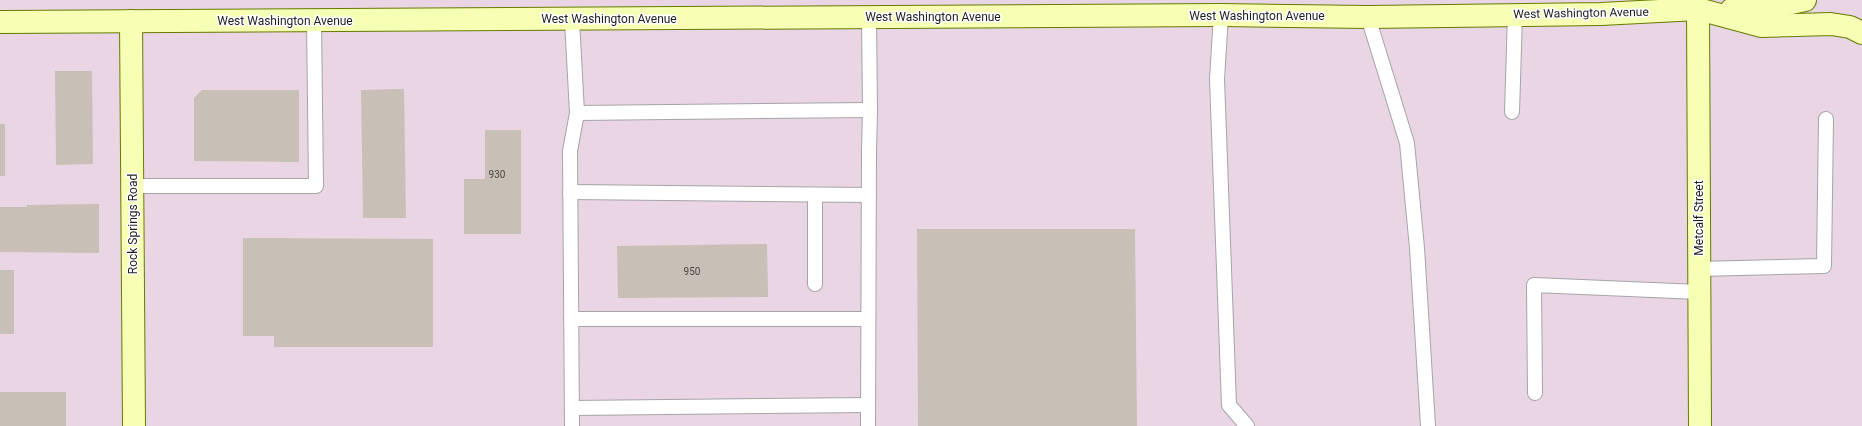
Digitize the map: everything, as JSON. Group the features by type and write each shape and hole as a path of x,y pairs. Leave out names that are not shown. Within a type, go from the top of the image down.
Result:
{"main road":[{"path":"1705,4 1755,11 1805,0"},
{"name":"West Washington Avenue","path":"0,22 572,20 1221,15 1368,17 1601,14 1705,4 1761,26 1832,24 1850,27 1862,33"},
{"name":"Metcalf Street","path":"1700,426 1699,269 1705,4"},
{"name":"Rock Springs Road","path":"131,21 134,426"}],"lane":[{"path":"1221,15 1217,79 1229,405 1247,426"},
{"path":"1512,112 1515,15"},
{"path":"1368,17 1407,143 1417,248 1428,426"},
{"path":"868,426 870,110 869,18"},
{"path":"572,20 577,113 570,151 572,426"},
{"path":"132,186 316,186 314,21"},
{"path":"577,113 870,110"},
{"path":"1699,269 1824,266 1826,119"},
{"path":"570,192 869,196"},
{"path":"815,195 815,284"},
{"path":"1535,393 1534,284 1699,292"},
{"path":"571,319 868,319"},
{"path":"572,408 868,405"}],"shaded area":[{"path":"0,0 1862,0 1862,426 0,426"}],"building":[{"path":"55,71 92,71 93,164 56,165"},
{"path":"404,89 406,218 363,218 361,90"},
{"path":"202,90 299,90 299,162 194,161 194,98"},
{"path":"0,124 5,124 5,176 0,176"},
{"path":"485,130 521,130 521,234 464,234 464,179 485,179"},
{"path":"99,204 99,253 0,252 0,207"},
{"path":"917,229 1135,229 1137,426 918,426"},
{"path":"243,238 433,239 433,347 274,347 274,336 243,336"},
{"path":"767,244 768,297 618,298 617,246"},
{"path":"0,270 14,270 14,334 0,334"},
{"path":"0,392 66,392 66,426 0,426"}]}
